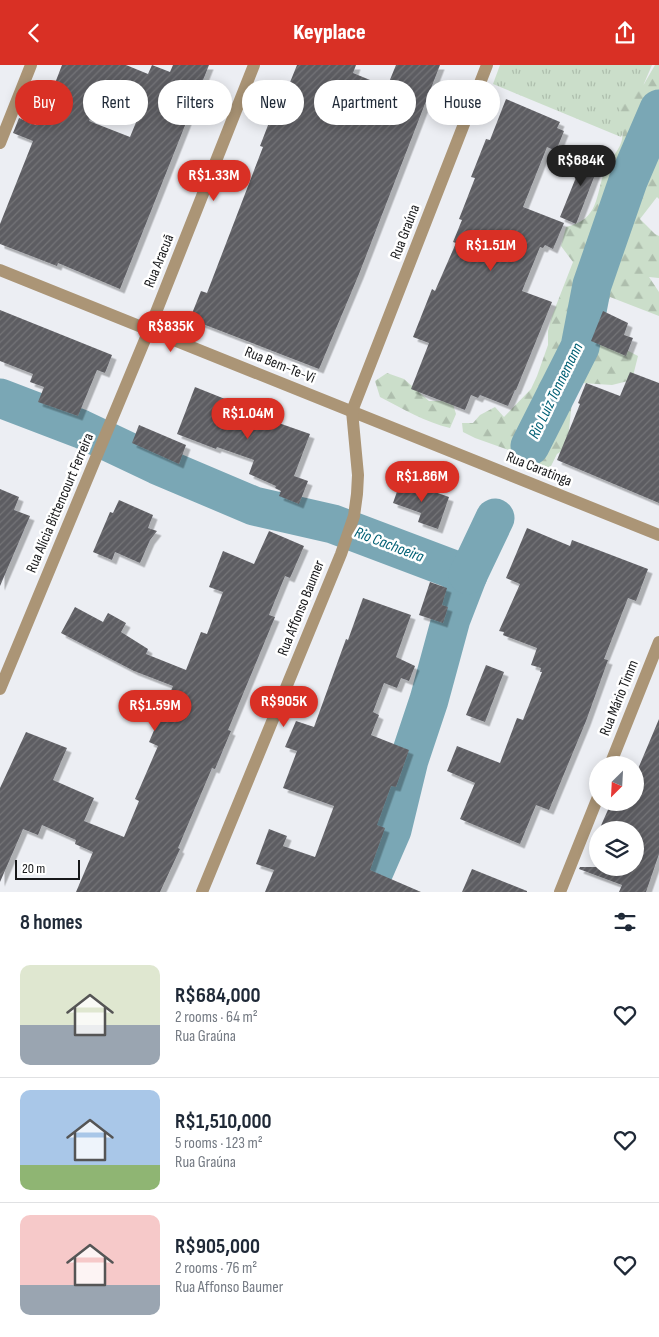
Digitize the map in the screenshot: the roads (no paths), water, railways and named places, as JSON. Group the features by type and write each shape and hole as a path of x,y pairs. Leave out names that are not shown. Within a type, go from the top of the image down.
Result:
{"street":[{"path":"0,143 31,65"},
{"name":"Rua Aracuã","path":"149,330 254,65"},
{"name":"Rua Graúna","path":"352,411 487,65"},
{"name":"Rua Bem-Te-Vi","path":"0,269 352,411"},
{"name":"Rua Alícia Bittencourt Ferreira","path":"0,689 149,330"},
{"name":"Rua Affonso Baumer","path":"202,892 341,555 354,516 358,475 352,411"},
{"name":"Rua Caratinga","path":"352,411 659,535"},
{"name":"Rua Mário Timm","path":"614,756 659,642"},
{"path":"560,892 592,811"}],"waterway":[{"name":"Rio Luiz Tonnemann","path":"530,446 580,347 592,285 628,181 659,109"},
{"name":"Rio Cachoeira","path":"0,398 81,429 157,465 254,506 333,524 468,575 451,619 429,700 409,760 392,830 365,892"},
{"name":"Rio Luiz Tonnemann","path":"468,575 495,518"}]}
